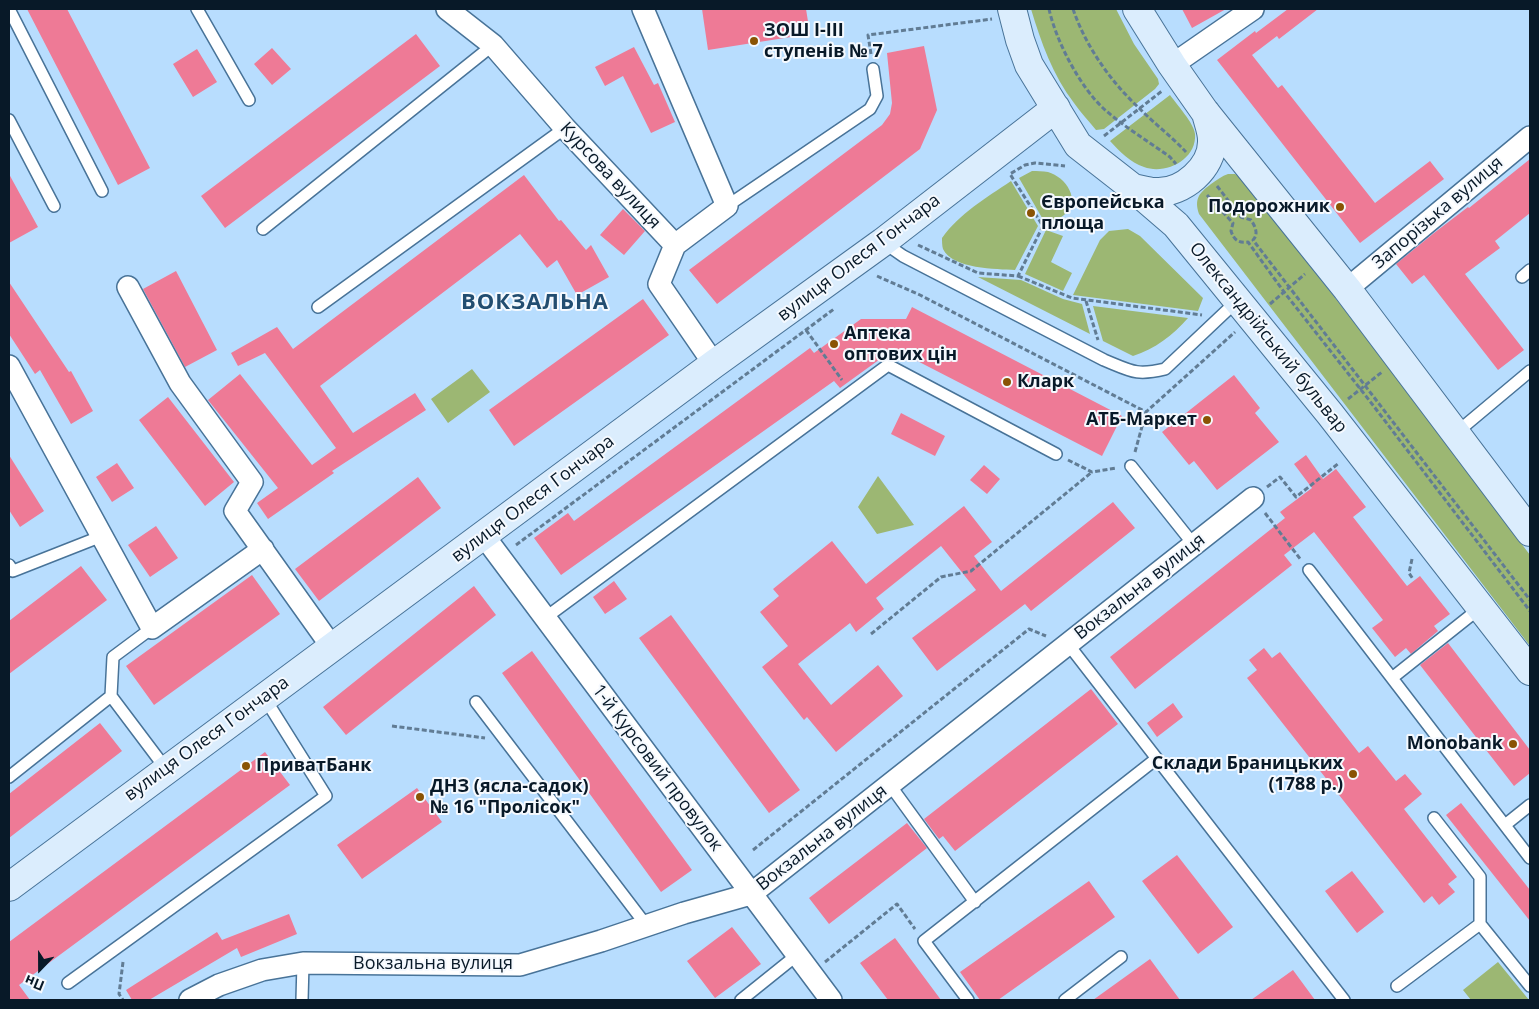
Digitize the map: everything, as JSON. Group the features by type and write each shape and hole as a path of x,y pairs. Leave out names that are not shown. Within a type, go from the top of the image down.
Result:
{"main road":[{"path":"1137,9 1176,71 1205,112 1347,289 1530,532"},
{"name":"Олександрійський бульвар","path":"1002,14 1020,40 1029,65 1078,145 1074,162 1122,195 1176,225 1230,307 1330,414 1530,671"},
{"name":"вулиця Олеся Гончара","path":"9,886 714,364 883,242 1056,108"},
{"path":"1122,195 1174,190 1196,173 1210,156 1212,139 1205,112"}],"street":[{"name":"Курсова вулиця","path":"447,9 493,45 565,128 675,245 659,284 714,364"},
{"path":"643,9 727,206 675,245"},
{"path":"1176,71 1253,9"},
{"name":"Запорізька вулиця","path":"1347,289 1530,137"},
{"path":"128,287 180,383 252,482 235,511 332,647"},
{"path":"9,366 152,628 262,549"},
{"name":"Вокзальна вулиця","path":"190,1000 219,985 262,970 303,963 520,965 752,894 1253,498"},
{"name":"1-й Курсовий провулок","path":"484,536 831,1000"}],"lane":[{"path":"9,9 102,190"},
{"path":"197,9 249,100"},
{"path":"264,229 493,45"},
{"path":"727,206 870,109 877,96 873,69"},
{"path":"9,120 54,206"},
{"path":"318,308 565,128"},
{"path":"883,242 903,256 1104,360 1133,372 1150,372 1165,369 1230,307"},
{"path":"545,618 888,364 1056,454"},
{"path":"1456,433 1530,371"},
{"path":"1131,466 1194,545"},
{"path":"9,565 13,571 102,536"},
{"path":"1309,570 1530,858"},
{"path":"1392,678 1480,608"},
{"path":"152,628 112,657 111,696 166,769"},
{"path":"1068,644 1344,1000"},
{"path":"9,777 111,696"},
{"path":"68,982 326,796 264,698"},
{"path":"476,702 646,925"},
{"path":"968,1000 924,941 1156,759"},
{"path":"890,785 975,902"},
{"path":"1505,825 1530,805"},
{"path":"1434,818 1480,877 1480,924 1530,986"},
{"path":"1397,986 1480,924"},
{"path":"741,1000 797,955"},
{"path":"1065,1000 1121,958"},
{"path":"302,1000 303,963"}],"path":[{"path":"1048,9 1057,36 1083,83 1102,107 1120,123 1196,173 1242,217 1251,220 1256,231 1253,240 1530,600"},
{"path":"1073,9 1093,52 1115,81 1139,109 1174,138 1196,173 1233,223 1231,231 1236,240 1241,243 1248,242 1284,292 1530,611"},
{"path":"873,69 868,35 1002,14"},
{"path":"1043,226 1010,174 1025,165 1035,163 1074,162 1139,109 1176,71"},
{"path":"1099,206 1105,196 1122,195"},
{"path":"1043,226 1052,226"},
{"path":"1018,276 1043,226"},
{"path":"918,244 978,273 1018,276 1072,298 1194,314 1230,307 1236,331"},
{"path":"1269,304 1311,269"},
{"path":"1086,300 1104,360"},
{"path":"806,330 851,393"},
{"path":"1344,402 1382,372"},
{"path":"870,634 942,577 971,571 1092,472 1131,466 1146,412"},
{"path":"1056,454 1092,472"},
{"path":"1309,570 1253,498 1280,477 1296,497 1339,463"},
{"path":"1413,558 1409,573 1414,579"},
{"path":"753,850 1029,629 1068,644"},
{"path":"392,726 505,740"},
{"path":"822,964 897,904 924,941"},
{"path":"123,1000 119,994 126,941"}],"green space":[{"path":"1031,9 1116,9 1134,44 1158,79 1159,84 1104,129 1096,130 1060,82 1043,46"},
{"path":"1170,95 1192,125 1195,134 1194,143 1191,151 1185,158 1170,167 1152,169 1144,167 1126,156 1110,141"},
{"path":"1032,171 1048,172 1066,184 1070,190 1072,203 1064,215 1045,223 1019,178"},
{"path":"1228,174 1235,174 1242,179 1347,313 1530,555 1530,646 1199,214 1197,200 1203,190"},
{"path":"1011,181 1038,226 1015,270 976,267 956,261 948,256 943,249 942,238 949,229 974,207"},
{"path":"1128,229 1140,236 1203,298 1198,311 1073,295 1100,240 1109,231"},
{"path":"1046,230 1063,236 1051,262 1072,273 1063,291 1025,274"},
{"path":"978,277 1021,280 1063,299 1082,304 1090,334"},
{"path":"1093,306 1188,318 1163,341 1149,350 1133,356 1103,341"},
{"path":"472,369 490,392 448,423 431,399"},
{"path":"878,476 914,525 877,534 858,507"},
{"path":"1498,962 1529,1000 1471,1000 1463,990"}],"building":[{"path":"27,9 67,9 150,168 118,185"},
{"path":"702,9 806,9 810,34 708,50"},
{"path":"1182,9 1226,9 1192,28"},
{"path":"1288,9 1318,9 1279,39 1277,36 1252,55 1278,88 1282,85 1375,203 1430,161 1444,179 1360,243 1217,60"},
{"path":"416,34 440,66 225,228 201,196"},
{"path":"924,46 937,110 920,149 717,304 689,270 882,125 890,114 892,103 887,53"},
{"path":"634,47 654,85 658,83 675,122 651,133 623,76 605,86 595,67"},
{"path":"272,48 291,69 272,85 254,64"},
{"path":"197,49 217,82 193,97 173,64"},
{"path":"1530,159 1530,213 1495,241 1500,248 1465,274 1524,350 1498,370 1424,275 1412,284 1396,264"},
{"path":"9,174 38,227 9,243"},
{"path":"524,175 559,221 561,220 586,250 591,245 609,277 577,295 557,260 547,268 520,234 320,386 353,433 415,393 426,410 332,471 334,473 268,519 257,503 278,488 208,400 240,374 312,465 336,448 265,353 238,366 231,353 277,327 293,349"},
{"path":"623,209 645,231 624,255 600,235"},
{"path":"176,271 217,350 185,367 143,289"},
{"path":"9,282 69,372 71,371 93,411 71,424 40,370 35,374 9,334"},
{"path":"643,299 669,335 514,446 489,410"},
{"path":"912,307 1122,416 1102,456 894,349 840,388 834,381 561,575 534,538 568,513 574,521 810,348 814,353 861,319 906,319"},
{"path":"1234,375 1260,408 1255,413 1279,442 1217,490 1194,461 1189,465 1162,432"},
{"path":"168,397 234,482 205,506 139,420"},
{"path":"901,413 945,436 935,456 891,434"},
{"path":"9,455 44,511 20,527 9,510"},
{"path":"1306,455 1323,479 1336,469 1366,507 1353,517 1407,586 1420,576 1450,614 1434,626 1438,631 1411,654 1406,648 1395,657 1372,628 1383,620 1314,532 1284,555 1292,565 1135,689 1110,657 1285,518 1280,512 1312,488 1294,464"},
{"path":"117,463 134,488 112,502 96,477"},
{"path":"984,465 1000,479 987,494 970,480"},
{"path":"418,477 441,508 319,601 295,569"},
{"path":"1113,502 1135,528 1031,611 1025,604 937,671 912,638 976,590 941,546 876,598 884,609 856,632 850,623 798,664 831,705 878,665 903,696 836,752 807,717 804,720 762,667 788,646 760,612 779,596 773,589 832,541 866,584 964,506 992,542 974,556 1001,591"},
{"path":"156,526 178,558 150,577 128,545"},
{"path":"81,566 107,600 9,674 9,621"},
{"path":"252,575 280,614 154,705 126,666"},
{"path":"614,581 627,599 605,614 593,597"},
{"path":"474,586 496,615 346,735 323,707"},
{"path":"671,615 800,790 769,813 639,638"},
{"path":"1448,643 1530,750 1530,773 1514,786 1420,665"},
{"name":"Склади Браницьких (1788 р.)","path":"1264,648 1272,658 1280,652 1359,753 1368,746 1396,781 1405,774 1422,794 1404,809 1457,877 1448,884 1455,892 1439,905 1432,896 1424,903 1247,678 1257,670 1249,660"},
{"path":"532,651 692,870 661,892 502,673"},
{"path":"1091,689 1118,724 955,851 943,836 939,839 924,819"},
{"path":"1173,703 1183,717 1157,737 1147,723"},
{"path":"100,723 122,751 9,838 9,794"},
{"path":"265,752 290,785 19,985 30,1000 9,1000 9,942"},
{"path":"417,788 442,822 362,879 337,845"},
{"path":"1461,803 1530,890 1530,921 1446,815"},
{"path":"907,823 927,848 829,924 809,898"},
{"path":"1177,855 1233,927 1198,954 1142,881"},
{"path":"1352,871 1384,912 1357,933 1325,891"},
{"path":"1089,881 1115,917 998,1000 980,1000 960,972"},
{"path":"289,914 297,934 241,957 237,948 149,1000 132,1000 126,990 217,932 222,940"},
{"path":"732,927 761,964 715,998 687,961"},
{"path":"895,938 941,1000 888,1000 860,963"},
{"path":"1150,959 1180,1000 1093,1000"},
{"path":"1293,970 1315,1000 1251,1000"}],"place":[{"name":"ЗОШ І-ІІІ ступенів № 7","path":"754,41"},
{"name":"Подорожник","path":"1340,207"},
{"name":"Європейська площа","path":"1031,213"},
{"name":"Аптека оптових цін","path":"834,344"},
{"name":"Кларк","path":"1007,382"},
{"name":"АТБ-Маркет","path":"1207,420"},
{"name":"Monobank","path":"1513,744"},
{"name":"ПриватБанк","path":"246,766"},
{"name":"Склади Браницьких (1788 р.)","path":"1353,774"},
{"name":"ДНЗ (ясла-садок) № 16 \"Пролісок\"","path":"420,797"}],"district":[{"name":"ВОКЗАЛЬНА","path":"535,303"}]}
